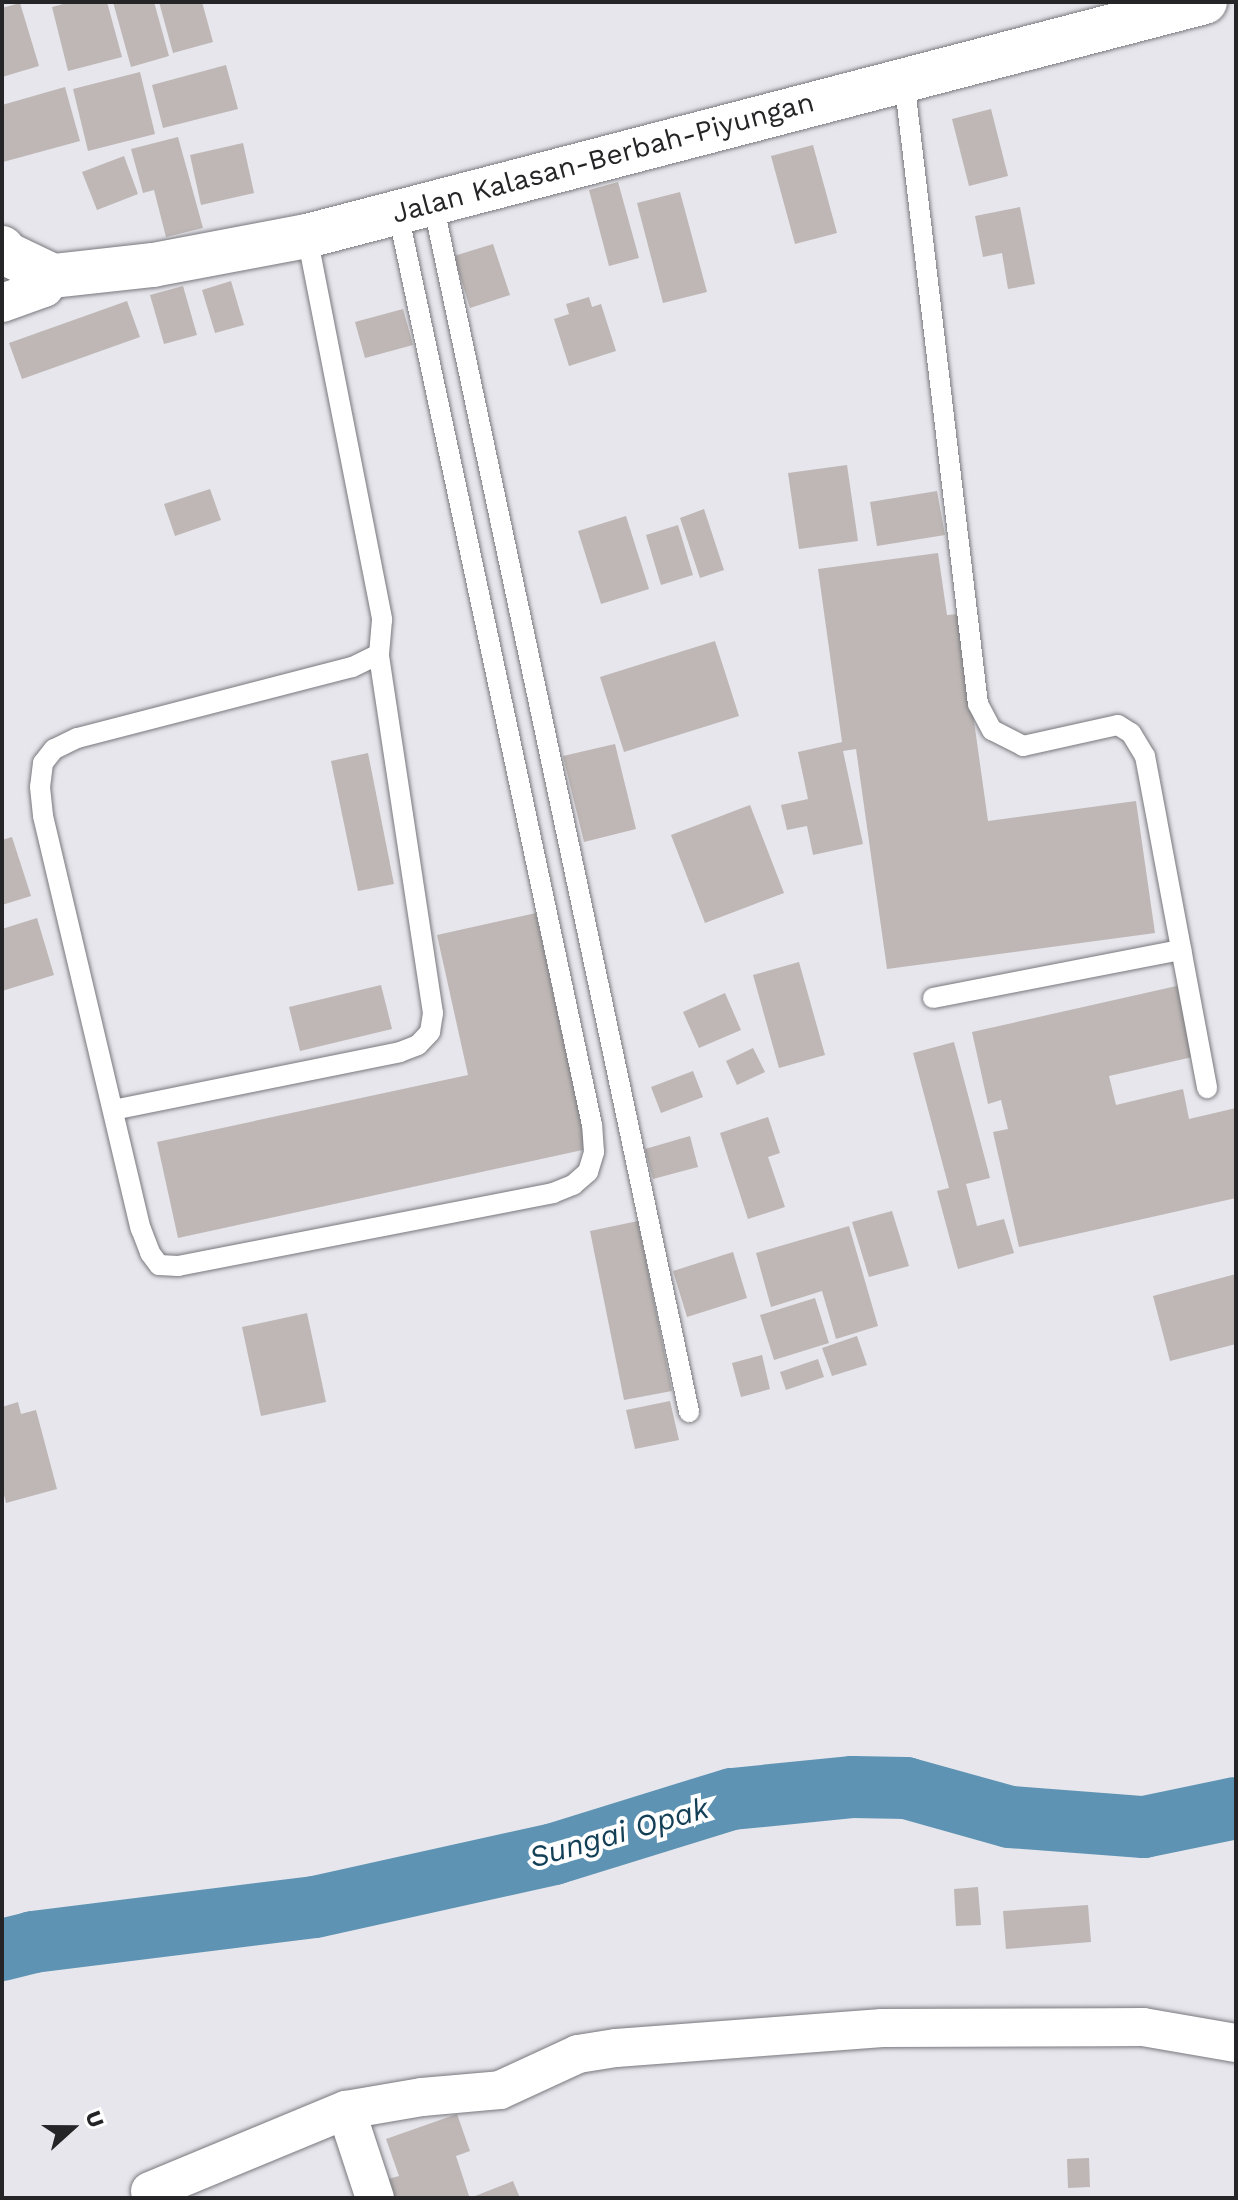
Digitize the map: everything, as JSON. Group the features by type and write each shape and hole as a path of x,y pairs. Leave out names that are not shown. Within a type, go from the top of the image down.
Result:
{"street":[{"name":"Jalan Kalasan-Berbah-Piyungan","path":"53,276 153,265 307,236 1205,2"},
{"path":"2,248 7,254 53,276 44,288 2,303"},
{"path":"150,2191 422,2097 500,2090 578,2054 647,2045 913,2028 1143,2027 1236,2043"},
{"path":"350,2121 372,2190"}],"lane":[{"path":"904,79 978,704 992,730 1023,746 1118,725 1131,733 1145,756 1207,1088"},
{"path":"379,654 352,667 77,738 54,749 43,763 40,787 43,816 141,1229 150,1253 159,1265 178,1266 553,1193 573,1185 588,1172 594,1152 592,1125 416,208"},
{"path":"416,208 689,1412"},
{"path":"113,1110 400,1052 418,1045 430,1032 433,1013 379,654 382,620 307,236"},
{"path":"933,998 1181,950"}],"building":[{"path":"71,2 107,2 122,57 68,71 52,7"},
{"path":"113,2 154,2 169,56 131,67"},
{"path":"159,2 202,2 213,42 173,53"},
{"path":"20,3 39,66 2,77 2,8"},
{"path":"226,65 238,109 163,128 152,85"},
{"path":"140,72 155,134 88,151 73,89"},
{"path":"65,87 80,141 3,162 2,105"},
{"path":"991,109 1008,176 969,186 952,119"},
{"path":"178,137 203,228 166,237 154,190 143,193 131,149"},
{"path":"243,143 254,193 201,205 190,155"},
{"path":"813,145 837,233 795,244 771,156"},
{"path":"124,156 138,194 97,210 82,172"},
{"path":"618,182 639,258 609,266 589,190"},
{"path":"680,192 707,292 663,303 637,203"},
{"path":"1020,207 1035,284 1008,289 1002,253 983,257 975,216"},
{"path":"493,244 510,295 470,308 454,256"},
{"path":"231,281 244,325 215,333 202,290"},
{"path":"183,286 197,335 164,344 150,295"},
{"path":"589,297 592,307 601,304 616,351 569,366 554,319 569,314 566,304"},
{"path":"127,301 140,337 22,379 9,343"},
{"path":"403,309 413,345 365,358 355,322"},
{"path":"847,465 858,541 799,549 788,473"},
{"path":"210,489 221,520 175,536 164,504"},
{"path":"937,491 945,535 877,546 870,502"},
{"path":"704,509 724,570 700,578 680,518"},
{"path":"626,516 649,589 601,604 578,531"},
{"path":"678,525 693,575 661,585 646,535"},
{"path":"938,553 947,615 959,614 988,821 1136,801 1155,933 887,969 856,749 843,751 863,844 813,855 807,826 787,830 781,805 808,799 798,752 842,742 818,569"},
{"path":"715,641 739,716 624,752 600,677"},
{"path":"615,744 636,829 584,842 563,756"},
{"path":"368,753 394,884 358,891 331,761"},
{"path":"750,805 784,893 705,923 671,835"},
{"path":"12,837 31,896 2,905 2,840"},
{"path":"536,913 587,1149 178,1238 157,1142 468,1075 437,935"},
{"path":"37,918 54,975 2,991 2,929"},
{"path":"799,962 825,1055 779,1068 753,975"},
{"path":"381,985 392,1029 300,1051 289,1007"},
{"path":"1181,985 1197,1056 1109,1076 1116,1105 1183,1089 1189,1119 1236,1108 1236,1198 1019,1247 993,1132 1008,1129 1001,1100 988,1104 972,1032"},
{"path":"725,993 741,1030 699,1048 683,1012"},
{"path":"954,1042 990,1178 966,1184 977,1226 1004,1219 1014,1253 958,1269 937,1191 949,1188 913,1053"},
{"path":"753,1048 765,1072 737,1085 726,1061"},
{"path":"693,1071 703,1097 661,1113 651,1087"},
{"path":"768,1117 780,1153 768,1157 785,1207 748,1219 720,1133"},
{"path":"690,1136 698,1167 653,1179 645,1149"},
{"path":"892,1211 909,1266 869,1277 852,1222"},
{"path":"638,1221 672,1391 624,1400 590,1231"},
{"path":"849,1226 878,1326 836,1339 822,1291 771,1307 756,1253"},
{"path":"733,1252 747,1298 687,1317 673,1271"},
{"path":"1236,1274 1236,1344 1170,1361 1153,1296"},
{"path":"815,1298 829,1343 774,1360 760,1315"},
{"path":"307,1313 326,1402 261,1416 242,1327"},
{"path":"857,1336 867,1365 832,1376 822,1348"},
{"path":"762,1355 770,1389 741,1397 732,1363"},
{"path":"818,1359 824,1377 786,1390 780,1372"},
{"path":"670,1401 679,1440 635,1449 626,1410"},
{"path":"18,1402 21,1414 36,1410 57,1489 6,1503 2,1486 2,1407"},
{"path":"978,1887 981,1925 956,1926 954,1889"},
{"path":"1088,1905 1091,1942 1006,1949 1003,1911"},
{"path":"457,2114 470,2151 456,2156 469,2196 391,2198 385,2180 399,2176 386,2139"},
{"path":"1089,2158 1090,2187 1068,2188 1067,2159"},
{"path":"513,2181 520,2198 470,2198"}],"waterway":[{"name":"Sungai Opak","path":"2,1950 33,1942 315,1907 554,1854 732,1799 853,1787 906,1788 1010,1817 1144,1827 1236,1808"}]}
